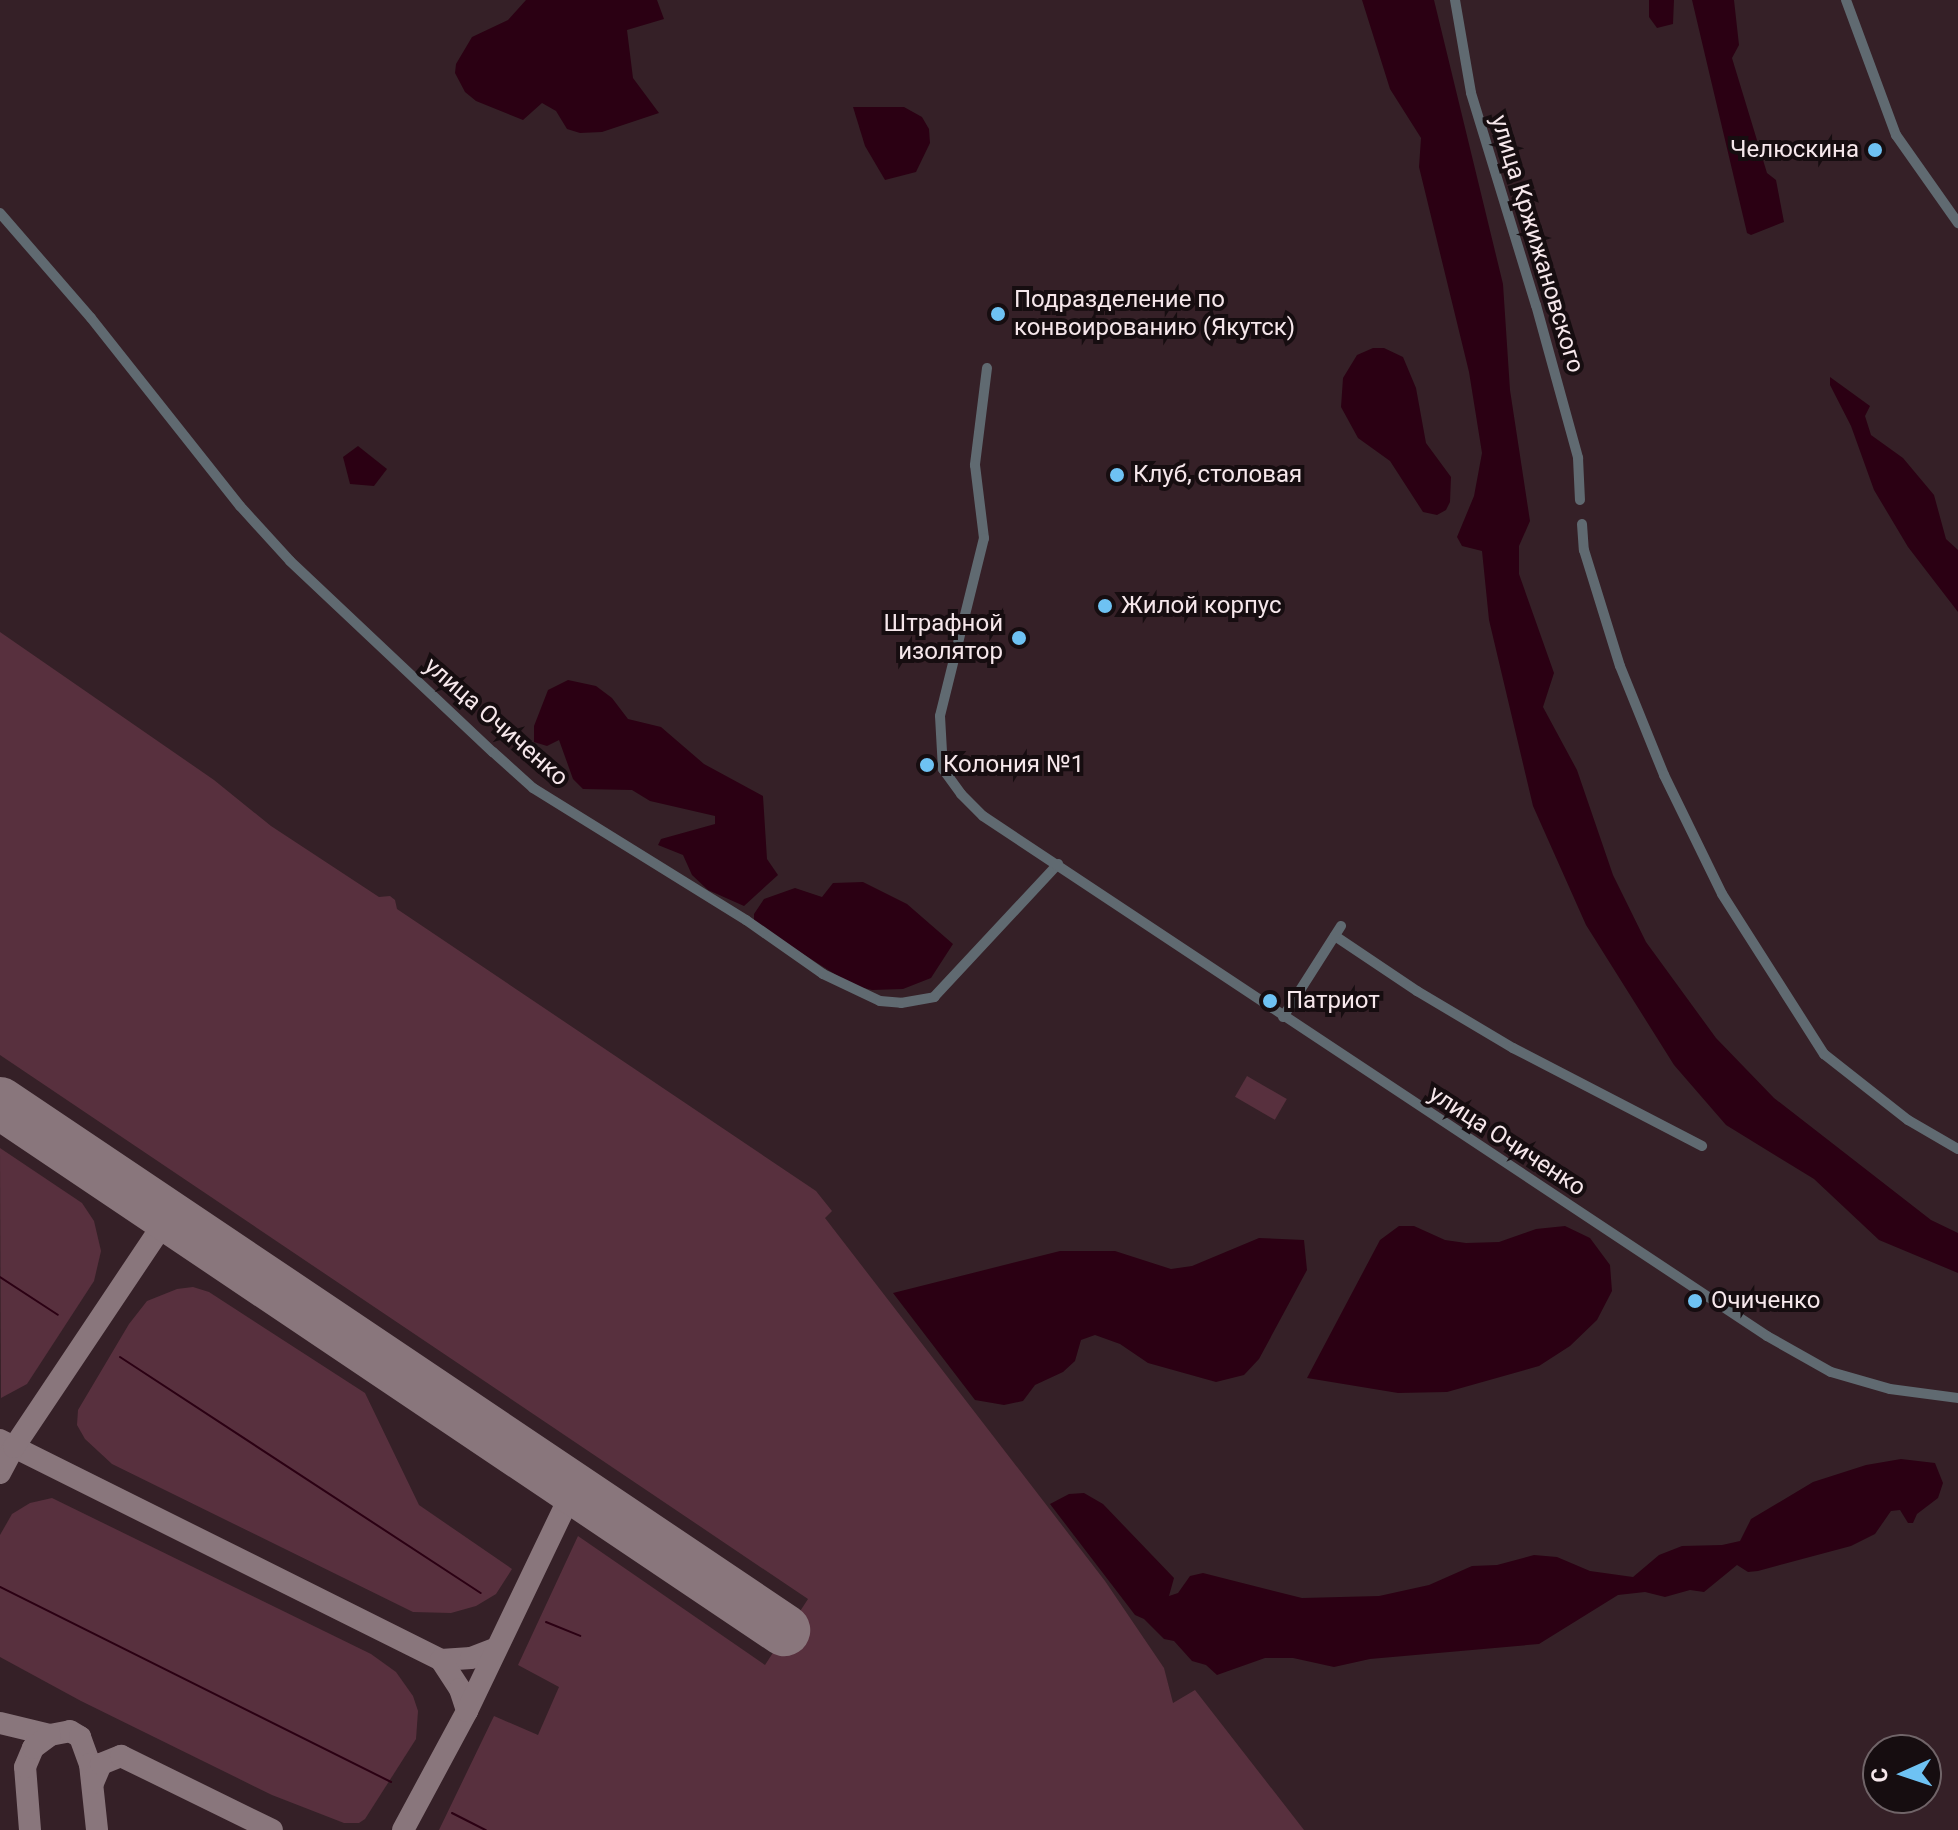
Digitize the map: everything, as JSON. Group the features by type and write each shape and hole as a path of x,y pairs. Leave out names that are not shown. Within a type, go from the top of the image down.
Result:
{"street":[{"name":"улица Кржижановского","path":"1455,0 1471,93 1536,305 1578,458 1580,500"},
{"path":"1846,0 1896,135 1958,223"},
{"name":"улица Очиченко","path":"0,213 91,318 240,506 290,561 493,752 533,788 746,920 823,974 880,1001 909,1002 934,997 1058,864"},
{"name":"улица Очиченко","path":"987,368 975,465 984,538 940,716 939,749 943,769 961,794 983,816 1767,1336 1831,1372 1890,1389 1958,1398"},
{"path":"1582,524 1584,550 1620,666 1664,775 1722,894 1824,1054 1908,1120 1958,1149"},
{"path":"1278,1013 1338,931 1417,991 1513,1048 1702,1146"}],"shaded area":[{"path":"526,0 657,0 664,19 627,30 633,78 659,113 602,132 580,133 567,129 556,111 542,103 523,120 476,101 465,92 455,73 456,64 472,37 508,20"},
{"path":"1362,0 1434,0 1503,284 1510,390 1530,521 1519,546 1519,574 1554,673 1543,707 1577,770 1613,875 1646,942 1716,1038 1774,1098 1931,1220 1958,1233 1958,1273 1879,1240 1814,1179 1726,1125 1674,1065 1586,925 1533,806 1489,620 1482,551 1462,546 1457,537 1474,496 1482,453 1469,372 1419,167 1421,138 1390,89"},
{"path":"1649,0 1674,0 1673,24 1657,28 1649,17"},
{"path":"1692,0 1734,0 1739,45 1732,58 1767,173 1776,180 1784,222 1751,235 1747,233"},
{"path":"853,107 904,107 922,117 929,129 930,143 916,172 885,180 865,146"},
{"path":"1373,348 1384,348 1403,357 1416,388 1426,443 1451,477 1450,502 1446,510 1437,515 1423,512 1390,461 1358,438 1341,407 1343,378 1357,355"},
{"path":"1830,377 1870,406 1865,416 1871,435 1903,458 1934,495 1946,539 1958,550 1958,612 1908,547 1874,490 1851,426 1830,385"},
{"path":"358,446 387,469 374,486 350,484 343,457"},
{"path":"0,632 214,780 271,826 379,897 390,896 395,900 397,909 816,1191 832,1211 825,1218 1105,1581 1164,1668 1173,1703 1195,1690 1304,1830 439,1830 494,1716 538,1735 559,1687 518,1665 578,1536 765,1665 808,1599 0,1055"},
{"path":"568,680 596,686 612,698 628,719 661,727 704,764 763,796 767,859 778,875 744,906 708,890 692,875 683,855 658,845 661,839 715,824 715,816 650,801 632,790 583,789 573,779 559,740 547,746 534,742 534,726 548,690"},
{"path":"863,882 907,904 953,944 931,978 903,989 872,990 852,985 754,923 754,914 764,899 795,888 822,897 833,883"},
{"path":"1247,1076 1287,1099 1275,1120 1235,1097"},
{"path":"0,1148 82,1203 94,1221 101,1251 94,1281 27,1384 1,1398"},
{"path":"1399,1226 1414,1226 1445,1240 1466,1243 1499,1242 1536,1229 1565,1226 1590,1238 1610,1265 1612,1291 1597,1320 1570,1346 1539,1366 1447,1392 1398,1393 1307,1378 1380,1240"},
{"path":"1259,1238 1304,1240 1307,1270 1259,1359 1244,1375 1216,1382 1148,1363 1120,1344 1095,1335 1081,1340 1075,1361 1063,1372 1035,1385 1023,1401 1004,1405 975,1400 893,1293 1060,1251 1115,1251 1171,1269 1192,1266"},
{"path":"193,1287 209,1292 365,1393 419,1505 512,1569 496,1594 476,1606 451,1613 413,1612 112,1464 85,1439 77,1425 78,1410 129,1324 147,1301 177,1289"},
{"path":"1901,1459 1935,1463 1943,1483 1938,1498 1917,1514 1913,1523 1908,1523 1900,1510 1891,1511 1875,1534 1851,1546 1758,1571 1748,1572 1737,1565 1704,1592 1690,1590 1665,1597 1645,1592 1618,1595 1539,1644 1370,1659 1334,1667 1293,1658 1265,1658 1217,1675 1206,1665 1192,1661 1174,1641 1164,1639 1144,1619 1135,1615 1050,1504 1069,1494 1084,1493 1103,1504 1174,1578 1169,1596 1178,1593 1190,1576 1203,1573 1302,1598 1379,1596 1429,1585 1472,1566 1497,1565 1534,1555 1557,1557 1590,1571 1633,1577 1659,1555 1682,1546 1722,1545 1740,1541 1751,1519 1813,1482 1866,1465"},
{"path":"52,1498 371,1654 396,1672 413,1696 418,1711 416,1739 365,1819 359,1823 344,1823 272,1795 81,1701 0,1657 0,1535 12,1514 30,1503"}],"waterway":[{"path":"0,1277 58,1315"},
{"path":"120,1357 481,1593"},
{"path":"0,1587 391,1782"},
{"path":"546,1622 580,1636"},
{"path":"452,1813 486,1830"}],"taxiway":[{"path":"0,1473 14,1447 168,1217"},
{"path":"0,1440 441,1660 471,1658 494,1649"},
{"path":"403,1830 467,1711 575,1486"},
{"path":"441,1660 460,1689 467,1711"},
{"path":"0,1723 50,1735 70,1731 80,1737 90,1764 97,1830"},
{"path":"30,1830 25,1767 33,1748 50,1735"},
{"path":"93,1783 101,1764 121,1756 272,1830"}],"runway":[{"path":"0,1103 784,1630"}],"place":[{"name":"Челюскина","path":"1875,150"},
{"name":"Подразделение по конвоированию (Якутск)","path":"998,314"},
{"name":"Клуб, столовая","path":"1117,475"},
{"name":"Жилой корпус","path":"1105,606"},
{"name":"Штрафной изолятор","path":"1019,638"},
{"name":"Колония №1","path":"927,765"},
{"name":"Патриот","path":"1270,1001"},
{"name":"Очиченко","path":"1695,1301"}]}
